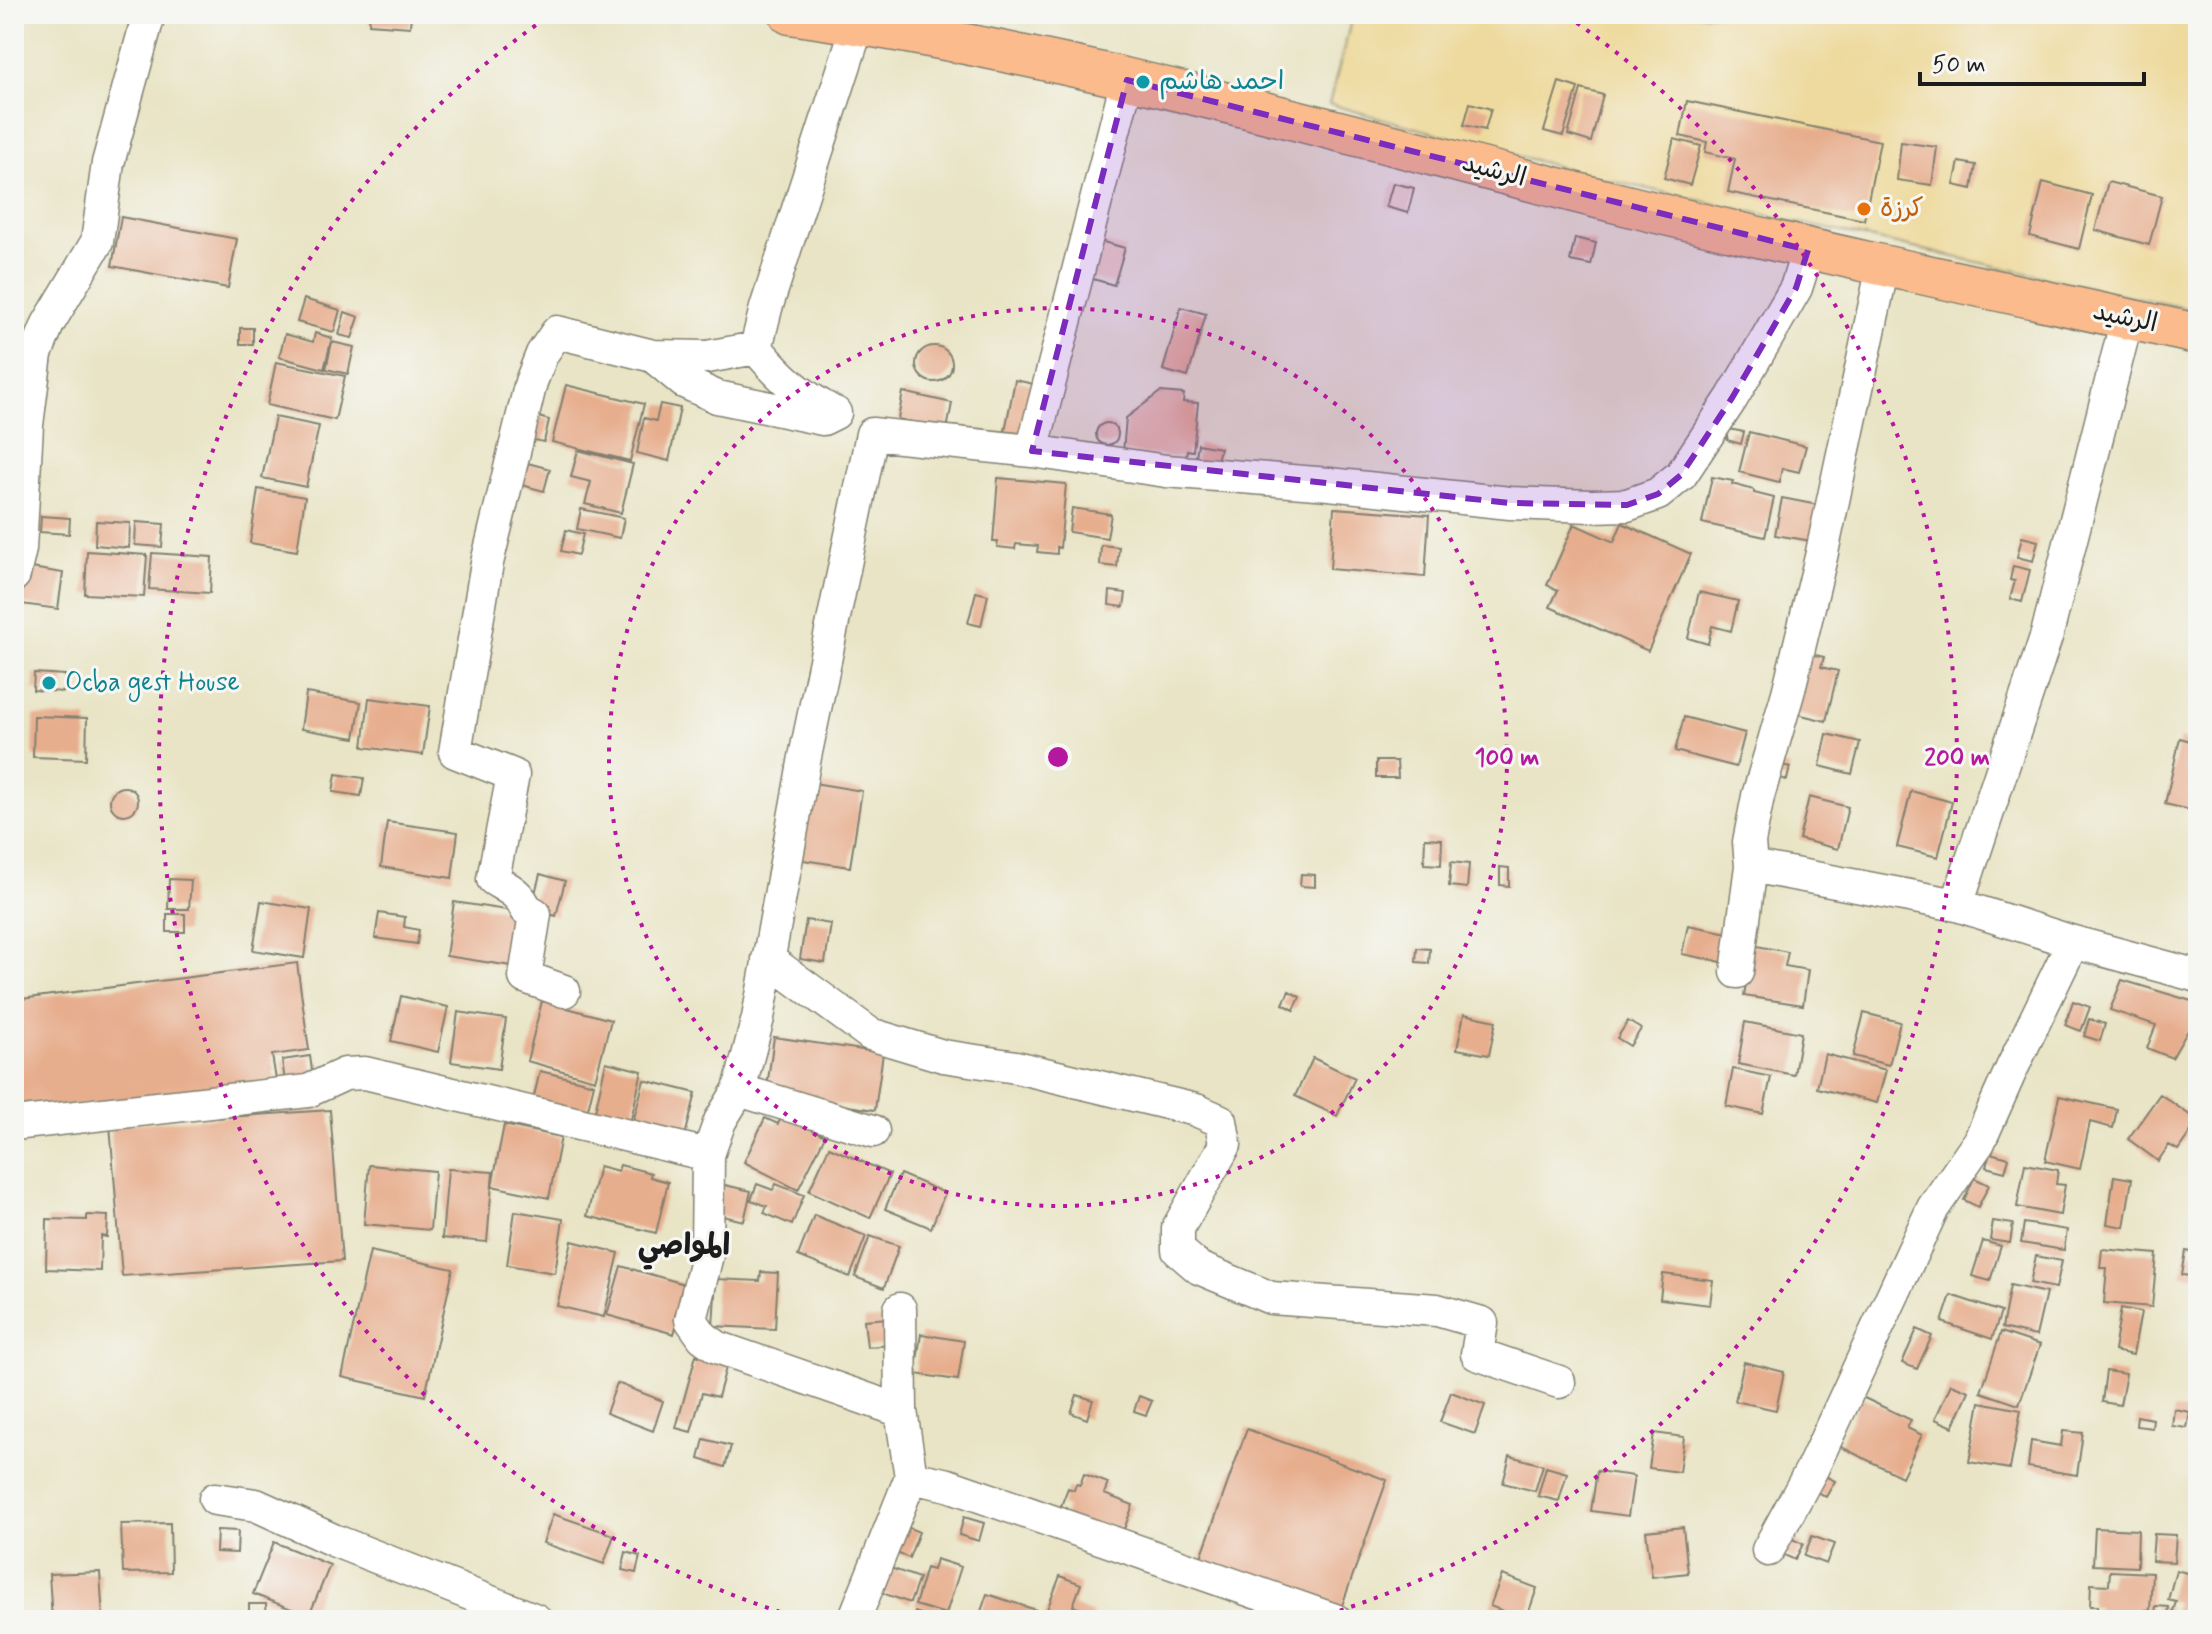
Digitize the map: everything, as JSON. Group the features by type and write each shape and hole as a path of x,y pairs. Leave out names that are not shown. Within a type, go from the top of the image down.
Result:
{"main road":[{"name":"الرشيد","path":"790,14 1025,55 1263,110 1808,250 2198,334"}],"street":[{"path":"14,575 20,549 27,425 36,354 54,314 97,242 108,163 149,14"},
{"path":"756,348 766,308 858,24"},
{"path":"1032,451 1127,80"},
{"path":"756,348 798,393 872,434 1032,451 1166,471 1510,503 1627,505 1658,494 1681,475 1732,398 1796,288 1808,250"},
{"path":"1737,972 1751,866 1749,842 1758,796 1788,693 1824,544 1883,266"},
{"path":"1957,905 2047,634 2127,319"},
{"path":"564,991 525,977 535,914 526,909 516,893 493,879 513,775 455,752 487,563 531,382 542,354 557,332 653,356 707,357 756,348"},
{"path":"653,356 684,382 717,397 823,419 835,413"},
{"path":"872,434 805,757 758,1018 739,1090 720,1121 708,1155 707,1255 691,1320 703,1337 717,1347 901,1411"},
{"path":"1751,866 1957,905 2073,942 2198,976"},
{"path":"1768,1550 1813,1467 1933,1208 1979,1142 2073,942"},
{"path":"768,959 870,1034 943,1056 1016,1067 1196,1110 1221,1121 1225,1145 1178,1228 1178,1250 1199,1268 1271,1298 1437,1310 1482,1323 1477,1354 1559,1382"},
{"path":"14,1124 308,1091 345,1074 365,1073 708,1155"},
{"path":"739,1090 873,1131"},
{"path":"854,1620 911,1477 901,1411 900,1309"},
{"path":"911,1477 948,1485 1335,1620"},
{"path":"215,1499 256,1505 333,1540 536,1620"}],"highlighted area":[{"path":"1127,80 1808,250 1796,288 1732,398 1681,475 1658,494 1627,505 1510,503 1032,451"}],"sand":[{"path":"1353,14 2198,14 2198,311 1603,179 1329,104"}],"building":[{"path":"370,14 411,14 410,27 369,24"},
{"path":"1559,82 1578,88 1563,136 1544,131"},
{"path":"1581,89 1603,95 1591,142 1568,135"},
{"path":"1687,101 1880,141 1864,220 1728,192 1735,159 1705,152 1707,142 1680,136"},
{"path":"1470,103 1491,109 1485,130 1464,125"},
{"path":"1674,139 1701,146 1690,185 1664,178"},
{"path":"1901,142 1937,147 1932,185 1897,180"},
{"path":"1959,162 1976,165 1972,189 1954,185"},
{"path":"2043,182 2092,195 2079,249 2030,236"},
{"path":"2108,182 2162,196 2149,245 2095,230"},
{"path":"1393,183 1414,188 1408,213 1386,207"},
{"path":"121,217 237,239 228,288 112,266"},
{"path":"1575,238 1596,243 1591,265 1570,261"},
{"path":"1096,240 1125,248 1114,285 1086,277"},
{"path":"304,299 340,310 334,332 297,322"},
{"path":"1181,307 1206,314 1188,377 1163,370"},
{"path":"345,312 359,317 352,338 339,335"},
{"path":"240,328 253,328 253,344 240,344"},
{"path":"315,333 332,338 324,369 279,357 285,334 313,342"},
{"path":"332,342 354,347 348,374 326,369"},
{"path":"934,346 947,351 952,364 947,377 934,382 921,377 916,364 921,351"},
{"path":"276,362 345,376 335,420 267,405"},
{"path":"1015,380 1038,385 1027,440 1004,436"},
{"path":"566,385 644,404 630,461 552,442"},
{"path":"903,392 952,403 947,430 898,419"},
{"path":"1160,392 1184,394 1183,402 1198,403 1193,451 1187,450 1186,458 1123,452 1126,418"},
{"path":"660,404 680,408 669,461 637,453 644,418 656,421"},
{"path":"535,416 549,420 544,442 529,439"},
{"path":"275,417 319,426 306,487 262,478"},
{"path":"1107,423 1115,426 1118,434 1115,442 1107,445 1099,442 1096,434 1099,426"},
{"path":"1729,429 1744,432 1741,444 1727,440"},
{"path":"1749,432 1806,446 1799,472 1782,468 1779,482 1739,472"},
{"path":"1198,444 1220,448 1216,466 1195,463"},
{"path":"578,450 633,464 621,513 585,504 591,482 571,477"},
{"path":"524,462 550,469 544,491 518,484"},
{"path":"1712,477 1733,481 1732,484 1774,498 1765,537 1702,523"},
{"path":"998,478 1066,484 1057,554 1037,552 1038,546 1016,544 1015,549 997,547 998,542 993,542"},
{"path":"258,489 305,497 297,551 250,543"},
{"path":"1782,498 1818,505 1812,541 1775,535"},
{"path":"1072,508 1111,514 1107,538 1069,532"},
{"path":"1334,508 1429,515 1425,577 1330,569"},
{"path":"581,509 624,518 620,538 577,529"},
{"path":"41,516 70,518 69,534 40,532"},
{"path":"96,521 130,523 129,548 95,545"},
{"path":"136,522 164,524 162,547 135,545"},
{"path":"1622,523 1691,554 1648,651 1550,607 1558,590 1547,585 1574,524 1614,542"},
{"path":"566,530 583,534 578,555 561,551"},
{"path":"2022,537 2038,541 2033,561 2017,557"},
{"path":"1101,545 1119,547 1117,567 1100,565"},
{"path":"87,551 147,555 144,597 85,594"},
{"path":"152,553 212,557 210,593 149,589"},
{"path":"2013,566 2030,570 2022,602 2010,599 2015,581 2010,580"},
{"path":"25,567 63,573 58,609 21,604"},
{"path":"1110,591 1126,593 1124,607 1109,605"},
{"path":"976,592 988,595 981,626 968,623"},
{"path":"1699,592 1738,601 1731,631 1712,626 1708,644 1688,638"},
{"path":"1806,653 1824,657 1821,667 1838,671 1826,721 1793,713"},
{"name":"Ocba gest House","path":"34,673 65,675 64,692 33,690"},
{"path":"306,693 361,702 355,738 301,729"},
{"path":"369,698 430,706 423,755 363,747"},
{"path":"34,716 87,718 86,759 33,757"},
{"path":"1684,717 1745,733 1736,767 1675,751"},
{"path":"1827,734 1860,742 1852,774 1820,766"},
{"path":"2180,738 2198,743 2198,799 2195,811 2165,804"},
{"path":"1376,761 1397,761 1398,778 1376,778"},
{"path":"1774,763 1790,767 1787,780 1772,776"},
{"path":"336,774 364,778 361,796 333,792"},
{"path":"808,782 862,791 850,867 796,859"},
{"path":"124,787 134,791 138,801 134,811 124,815 114,811 110,801 114,791"},
{"path":"1911,791 1952,802 1938,857 1897,847"},
{"path":"1809,797 1848,807 1838,849 1799,839"},
{"path":"387,822 458,832 452,878 381,867"},
{"path":"1425,838 1442,839 1441,865 1424,864"},
{"path":"1451,862 1469,864 1467,888 1449,886"},
{"path":"1500,867 1509,868 1509,886 1500,885"},
{"path":"540,874 565,881 556,916 531,909"},
{"path":"1301,874 1315,875 1315,887 1300,886"},
{"path":"169,879 191,880 189,909 168,909"},
{"path":"261,901 311,909 304,958 253,950"},
{"path":"454,902 526,913 518,967 446,956"},
{"path":"379,913 405,917 404,927 419,930 417,944 375,938"},
{"path":"167,914 185,914 185,932 167,932"},
{"path":"806,920 831,924 825,963 800,959"},
{"path":"1688,925 1728,933 1722,962 1682,954"},
{"path":"1752,945 1788,952 1785,966 1808,970 1803,1005 1744,996"},
{"path":"1417,948 1430,949 1429,963 1416,962"},
{"path":"297,963 309,1050 272,1055 276,1080 14,1114 14,1000"},
{"path":"2122,980 2198,1003 2198,1013 2172,1058 2147,1048 2156,1025 2110,1010"},
{"path":"1289,991 1300,997 1294,1010 1283,1004"},
{"path":"401,996 448,1007 438,1052 391,1041"},
{"path":"542,1001 611,1020 595,1080 527,1061"},
{"path":"2073,1001 2090,1007 2081,1031 2065,1025"},
{"path":"458,1012 506,1019 499,1069 451,1062"},
{"path":"1864,1013 1900,1022 1889,1065 1853,1056"},
{"path":"1464,1014 1496,1021 1489,1055 1457,1049"},
{"path":"2089,1019 2105,1024 2100,1041 2084,1036"},
{"path":"1628,1021 1641,1029 1630,1046 1617,1038"},
{"path":"1745,1022 1801,1033 1794,1075 1738,1064"},
{"path":"774,1037 883,1053 875,1110 766,1094"},
{"path":"1825,1054 1886,1070 1877,1103 1817,1088"},
{"path":"310,1056 313,1078 285,1082 282,1060"},
{"path":"1313,1058 1355,1078 1337,1116 1295,1096"},
{"path":"606,1062 642,1071 630,1124 594,1116"},
{"path":"1733,1069 1771,1077 1763,1114 1726,1106"},
{"path":"540,1071 594,1084 587,1113 533,1100"},
{"path":"644,1080 696,1093 685,1136 633,1122"},
{"path":"2160,1094 2198,1121 2178,1150 2169,1145 2158,1161 2128,1139"},
{"path":"2059,1096 2117,1109 2113,1128 2090,1122 2080,1169 2045,1161"},
{"path":"330,1110 342,1261 122,1276 110,1125"},
{"path":"783,1115 825,1136 798,1190 744,1162 765,1118 778,1124"},
{"path":"504,1125 561,1137 549,1198 492,1186"},
{"path":"829,1147 890,1174 870,1218 809,1191"},
{"path":"1990,1153 2009,1158 2005,1172 1986,1167"},
{"path":"2025,1164 2058,1170 2056,1184 2065,1185 2060,1215 2017,1207"},
{"path":"369,1165 435,1171 430,1230 364,1224"},
{"path":"620,1165 651,1173 650,1177 668,1182 656,1233 587,1216 599,1166 618,1171"},
{"path":"448,1169 493,1172 487,1242 442,1238"},
{"path":"900,1174 945,1193 931,1228 885,1209"},
{"path":"2114,1176 2132,1179 2124,1227 2107,1224"},
{"path":"1974,1178 1989,1185 1978,1207 1964,1200"},
{"path":"716,1183 751,1191 744,1221 710,1213"},
{"path":"757,1184 773,1190 776,1184 804,1195 792,1225 764,1213 767,1206 751,1200"},
{"path":"515,1211 563,1219 555,1273 507,1265"},
{"path":"87,1215 108,1216 107,1237 101,1236 100,1271 46,1269 47,1219 87,1220"},
{"path":"814,1215 866,1236 850,1277 798,1256"},
{"path":"14,1217 20,1217 20,1273 14,1273"},
{"path":"1993,1221 2013,1224 2010,1243 1990,1240"},
{"path":"2024,1223 2067,1230 2064,1250 2021,1243"},
{"path":"870,1236 899,1246 884,1288 855,1277"},
{"path":"572,1241 619,1253 604,1317 557,1306"},
{"path":"1983,1241 2001,1246 1990,1281 1972,1276"},
{"path":"2102,1249 2157,1254 2152,1307 2104,1303 2107,1268 2100,1268"},
{"path":"370,1251 453,1269 425,1396 342,1377"},
{"path":"2186,1251 2198,1253 2198,1277 2182,1275"},
{"path":"2036,1256 2062,1261 2056,1288 2030,1283"},
{"path":"621,1266 688,1285 674,1334 607,1315"},
{"path":"761,1272 778,1273 775,1329 713,1326 716,1279 760,1281"},
{"path":"1663,1274 1713,1280 1710,1305 1660,1299"},
{"path":"2010,1285 2046,1293 2036,1336 2002,1328"},
{"path":"1951,1295 2001,1312 1992,1339 1942,1322"},
{"path":"2194,1297 2198,1297 2198,1320 2192,1320"},
{"path":"2121,1308 2141,1312 2133,1355 2114,1351"},
{"path":"888,1318 890,1345 867,1347 864,1320"},
{"path":"1917,1329 1932,1336 1917,1369 1902,1363"},
{"path":"2001,1332 2040,1345 2019,1405 1981,1392"},
{"path":"921,1334 964,1341 958,1380 915,1374"},
{"path":"696,1355 727,1364 718,1397 702,1393 691,1432 676,1428"},
{"path":"1744,1362 1784,1372 1776,1410 1735,1401"},
{"path":"2106,1371 2126,1374 2120,1405 2102,1402"},
{"path":"617,1383 663,1401 653,1431 606,1413"},
{"path":"1951,1384 1969,1391 1953,1427 1935,1419"},
{"path":"1451,1392 1485,1405 1475,1434 1440,1422"},
{"path":"1077,1395 1093,1400 1087,1419 1071,1413"},
{"path":"1139,1396 1152,1401 1146,1415 1134,1411"},
{"path":"1862,1397 1911,1420 1907,1428 1922,1435 1902,1477 1839,1446"},
{"path":"1980,1402 2021,1410 2010,1469 1969,1462"},
{"path":"2174,1409 2190,1412 2187,1428 2172,1426"},
{"path":"2137,1416 2153,1419 2152,1428 2136,1426"},
{"path":"1247,1429 1387,1480 1340,1611 1200,1560"},
{"path":"2063,1431 2083,1433 2077,1475 2028,1467 2031,1441 2061,1446"},
{"path":"1654,1433 1684,1437 1679,1472 1649,1468"},
{"path":"704,1439 731,1446 725,1467 699,1459"},
{"path":"1510,1456 1543,1465 1535,1491 1503,1483"},
{"path":"1546,1467 1567,1473 1559,1501 1538,1496"},
{"path":"1597,1471 1634,1476 1628,1516 1591,1511"},
{"path":"1819,1473 1835,1481 1826,1497 1811,1489"},
{"path":"1084,1474 1108,1483 1104,1494 1133,1505 1124,1529 1117,1527 1114,1534 1064,1516 1067,1508 1061,1506 1068,1488 1074,1490 1076,1484 1080,1485"},
{"path":"553,1514 614,1535 604,1564 543,1543"},
{"path":"964,1517 984,1523 979,1541 959,1535"},
{"path":"170,1523 171,1572 123,1573 121,1524"},
{"path":"902,1525 919,1532 909,1558 891,1551"},
{"path":"1683,1527 1688,1573 1652,1577 1646,1531"},
{"path":"2095,1528 2138,1530 2137,1567 2093,1565"},
{"path":"217,1530 238,1531 237,1553 216,1552"},
{"path":"2154,1534 2176,1535 2174,1562 2152,1561"},
{"path":"1812,1536 1834,1544 1826,1564 1804,1556"},
{"path":"1788,1537 1803,1544 1795,1560 1780,1553"},
{"path":"274,1542 330,1565 309,1616 253,1594"},
{"path":"626,1552 640,1556 636,1573 622,1570"},
{"path":"936,1559 961,1567 946,1614 915,1605 926,1568 933,1570"},
{"path":"882,1565 919,1578 910,1603 874,1590"},
{"path":"2176,1570 2198,1576 2198,1620 2172,1614 2176,1602 2168,1600"},
{"path":"2110,1571 2152,1573 2150,1611 2145,1610 2145,1620 2097,1619 2097,1606 2090,1606 2091,1584 2109,1585"},
{"path":"100,1572 103,1620 52,1620 49,1574"},
{"path":"1502,1575 1537,1588 1526,1620 1490,1606"},
{"path":"1060,1576 1081,1584 1073,1606 1093,1614 1090,1620 1043,1620"},
{"path":"987,1594 1036,1610 1033,1620 978,1620"},
{"path":"249,1604 266,1604 267,1620 249,1620"},
{"path":"2156,1606 2169,1607 2168,1620 2154,1619"},
{"path":"915,1612 936,1619 936,1620 912,1620"},
{"path":"1642,1616 1663,1618 1663,1620 1641,1620"}],"place":[{"name":"احمد هاشم","path":"1143,82"},
{"name":"كرزة","path":"1864,209"},
{"name":"Ocba gest House","path":"49,683"}],"district":[{"name":"المواصي","path":"684,1245"}]}
